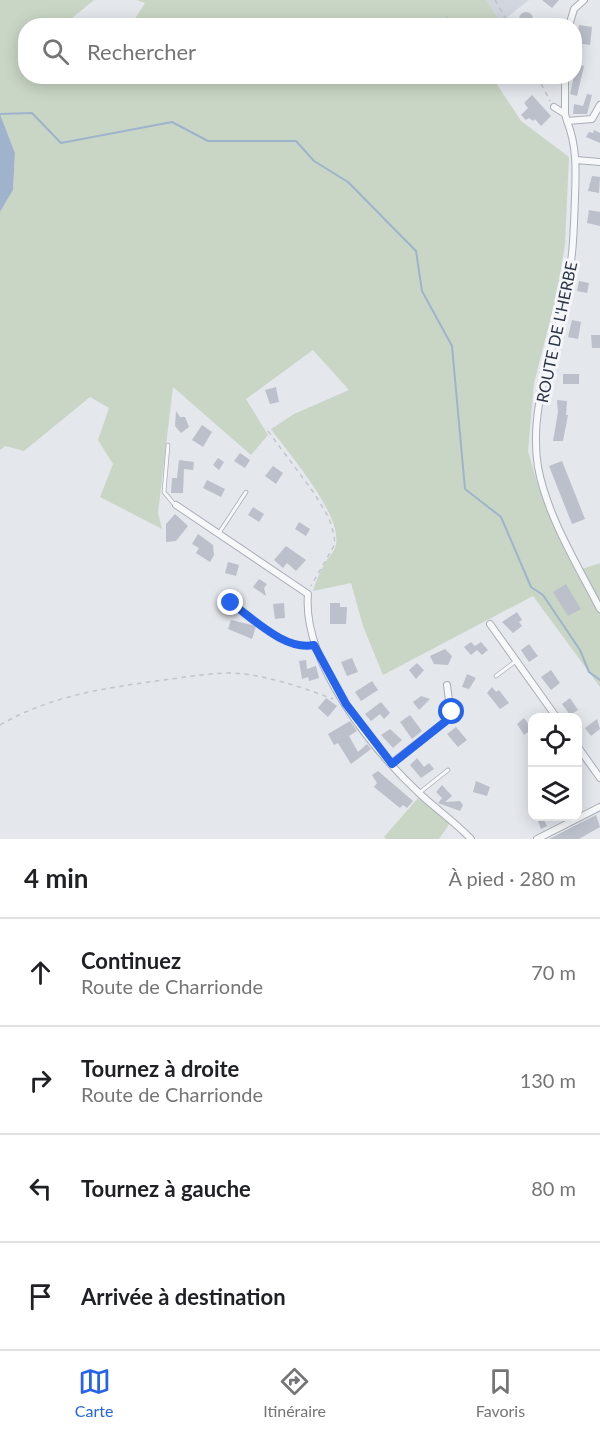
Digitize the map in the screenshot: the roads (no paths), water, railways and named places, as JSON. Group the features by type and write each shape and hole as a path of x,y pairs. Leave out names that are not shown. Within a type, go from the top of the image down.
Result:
{"street":[{"path":"571,18 574,9 584,0"},
{"name":"ROUTE DE L'HERBE","path":"566,84 565,114 573,136 576,160 573,249 567,289 540,397 536,441 541,478 556,520 600,609"},
{"path":"567,121 592,119 600,105"},
{"path":"554,107 565,114"},
{"path":"576,160 600,162"},
{"path":"176,505 308,594 307,606 314,645 346,704 392,764 419,793 471,839"},
{"path":"490,624 553,713"},
{"path":"392,764 451,717 447,685"},
{"path":"582,753 600,778"},
{"path":"537,839 600,807"}],"lane":[{"path":"168,445 164,492 168,500 176,505"},
{"path":"219,533 246,492"},
{"path":"496,676 516,661"},
{"path":"419,793 448,770"}],"water":[{"path":"0,114 15,153 13,190 0,212"}],"waterway":[{"path":"0,114 32,113 61,143 172,122 208,141 296,141 314,161 348,182 416,251 422,291 452,346 465,489 501,517 531,587 543,595 580,650 589,672 600,680"}]}
